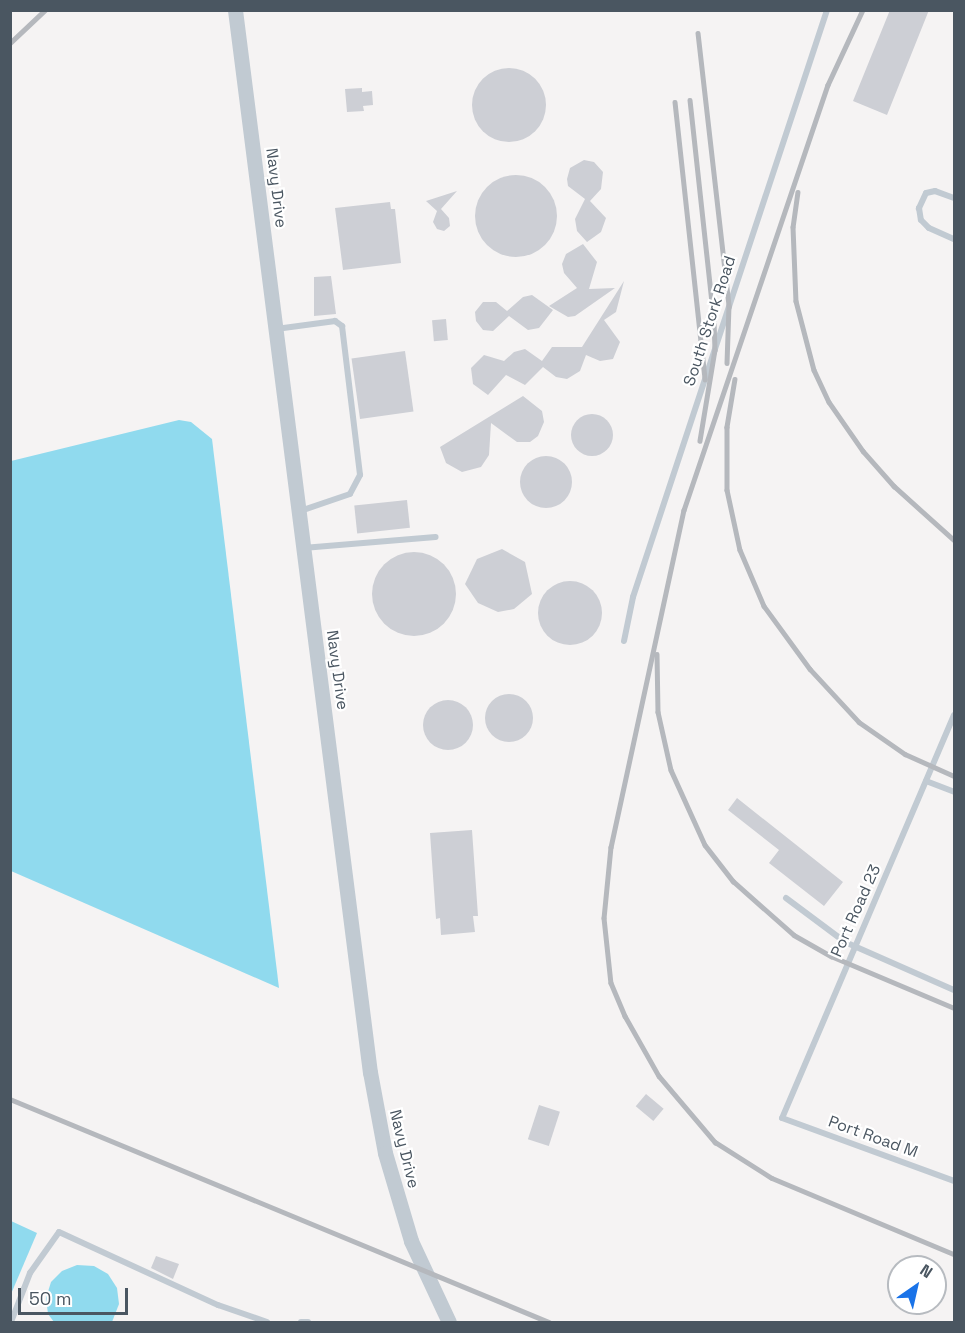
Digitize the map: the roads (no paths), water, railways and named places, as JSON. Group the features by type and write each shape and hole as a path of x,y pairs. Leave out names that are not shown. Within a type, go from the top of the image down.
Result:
{"street":[{"name":"Navy Drive","path":"235,10 302,548 377,1119 411,1241 449,1323"}],"lane":[{"name":"South Stork Road","path":"624,641 633,597 827,10"},
{"path":"954,198 935,191 926,194 919,208 921,220 929,228 954,239"},
{"path":"275,329 335,321 342,326 360,475 351,494 298,512"},
{"path":"302,548 436,537"},
{"name":"Port Road 23","path":"782,1118 954,715"},
{"path":"926,781 954,792"},
{"path":"786,898 855,947 954,990"},
{"name":"Port Road M","path":"782,1118 954,1181"},
{"path":"11,1323 30,1273 59,1232 218,1305 267,1323"},
{"path":"301,1323 308,1323"}],"water":[{"path":"179,420 191,422 212,439 279,988 11,871 11,461"},
{"path":"11,1221 37,1233 11,1294"},
{"path":"77,1265 94,1266 108,1274 117,1288 119,1304 112,1322 54,1322 48,1314 46,1298 51,1282 62,1271"}],"railway":[{"path":"10,43 45,10"},
{"path":"863,10 828,85 684,510 611,847 604,918 611,983 625,1016 659,1076 715,1142 772,1178 954,1254"},
{"path":"698,33 729,306 727,363"},
{"path":"690,100 714,321 715,350 700,441"},
{"path":"675,102 705,379"},
{"path":"798,192 793,227 796,301 814,370 829,402 863,451 894,486 954,540"},
{"path":"735,379 727,427 727,490 740,550 764,606 810,669 859,722 905,754 954,776"},
{"path":"657,654 658,712 671,770 705,845 733,881 794,935 831,956 954,1008"},
{"path":"10,1099 549,1322"}]}
